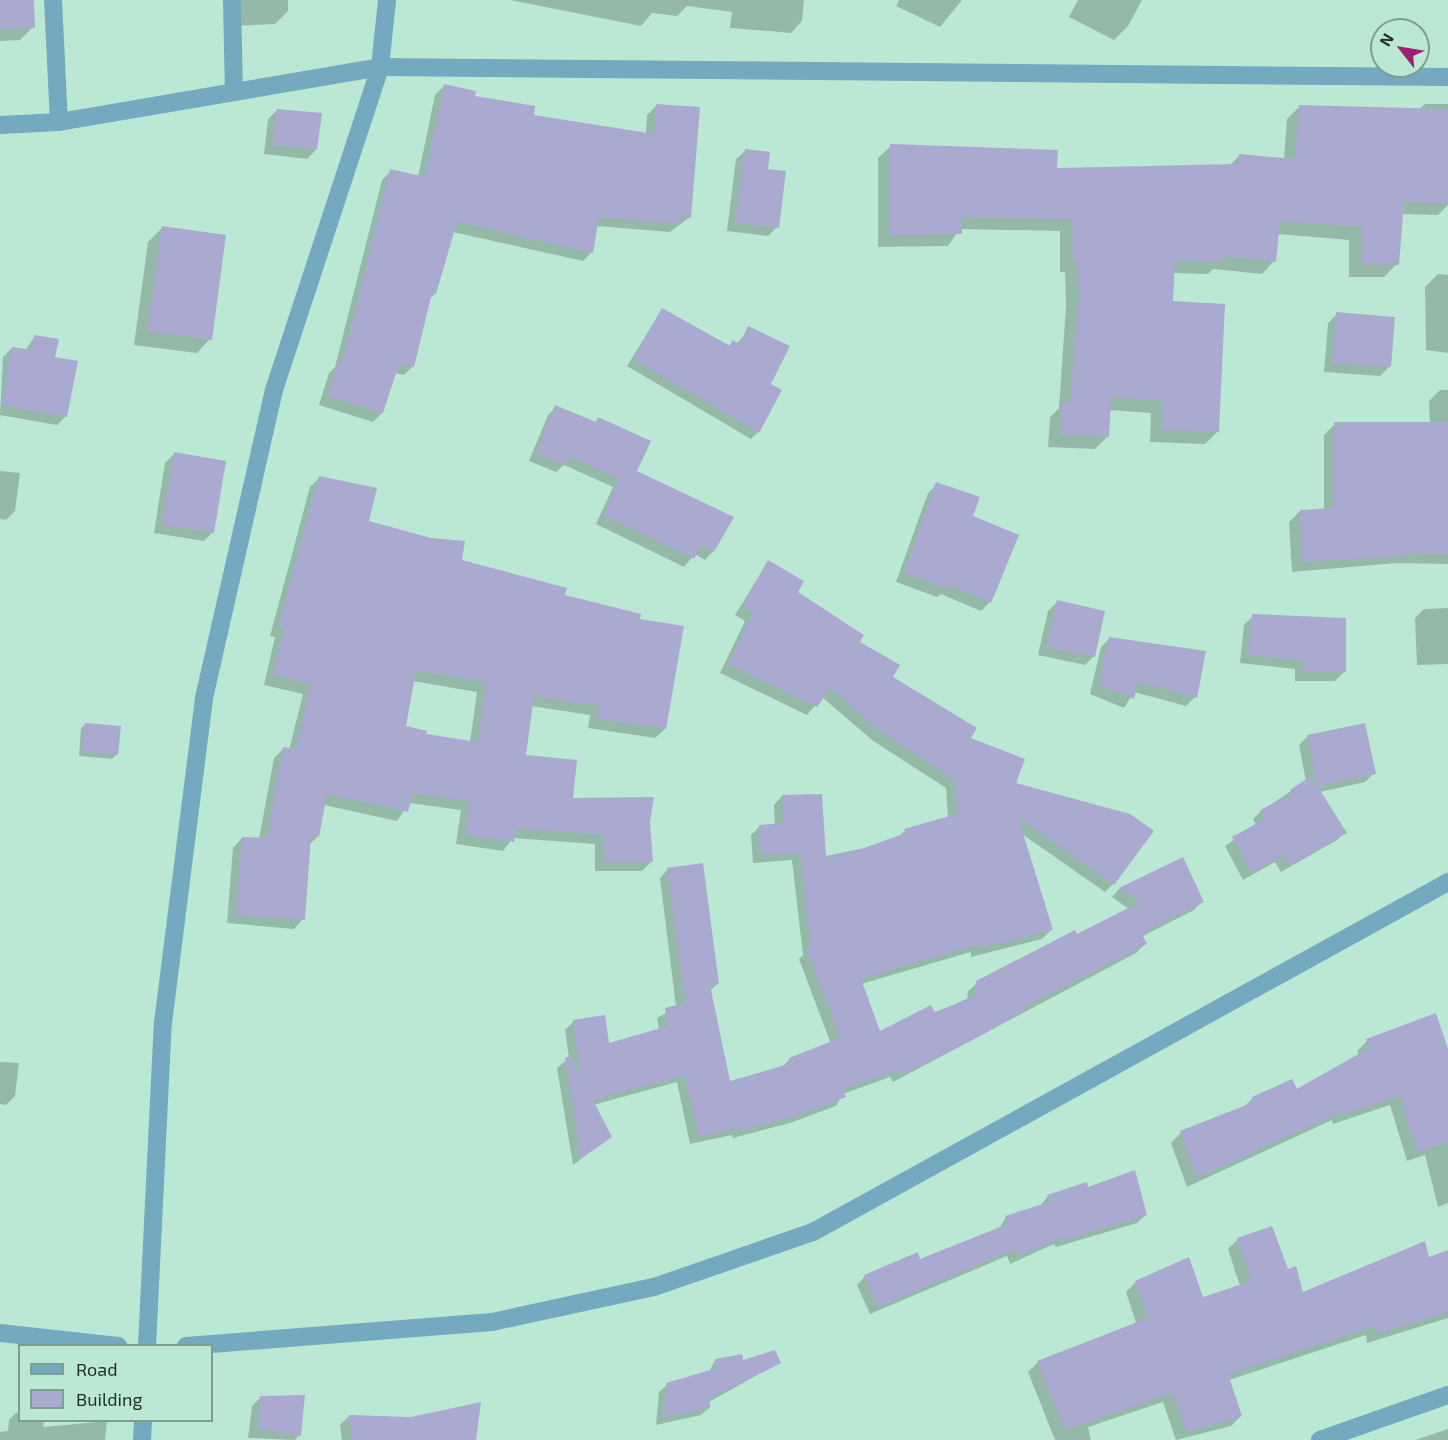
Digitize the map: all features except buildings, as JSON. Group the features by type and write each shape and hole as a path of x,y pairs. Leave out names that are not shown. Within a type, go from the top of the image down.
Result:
{"street":[{"path":"52,0 59,122"},
{"path":"232,0 234,92"},
{"path":"147,1344 163,1023 204,698 274,390 380,67 387,0"},
{"path":"0,124 59,122 380,67 1448,77"},
{"path":"212,1344 492,1322 654,1287 813,1232 1448,882"},
{"path":"0,1333 100,1344"},
{"path":"1320,1440 1448,1395"},
{"path":"142,1440 143,1422"}]}
